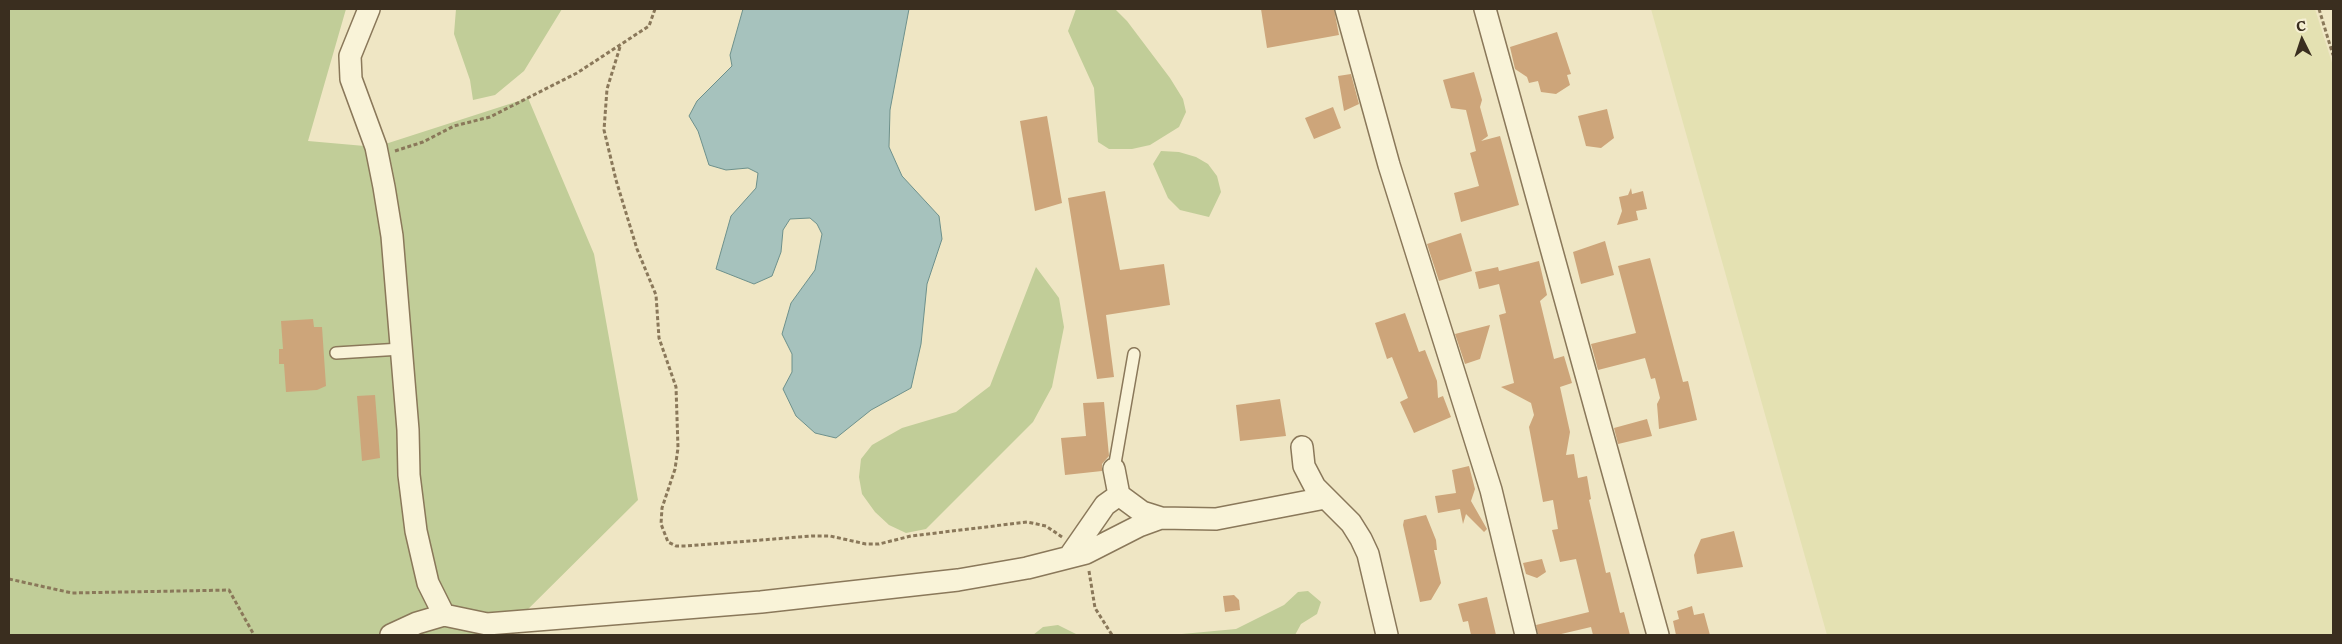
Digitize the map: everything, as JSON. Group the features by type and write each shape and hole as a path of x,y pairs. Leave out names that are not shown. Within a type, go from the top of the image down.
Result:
{"street":[{"path":"369,9 350,56 351,79 378,156 392,236 408,430 408,475 416,531 428,583 444,615"},
{"path":"1346,9 1389,166 1491,490 1526,635"},
{"path":"1486,9 1658,635"},
{"path":"1302,447 1304,466 1315,487 1351,523 1361,538 1368,554 1387,635"},
{"path":"1114,469 1119,495 1142,512 1161,518 1216,519 1325,498"},
{"path":"1077,552 1105,505 1119,495"},
{"path":"391,635 417,623 444,615 479,630 874,590 1027,568 1077,552 1161,518"}],"lane":[{"path":"336,353 401,349"},
{"path":"1114,469 1134,354"}],"path":[{"path":"378,156 423,142 454,126 490,117 577,73 649,26 655,9"},
{"path":"2319,9 2333,55"},
{"path":"620,46 607,89 604,130 616,180 637,249 656,295 658,338 676,387 677,455 675,468 662,508 661,524 668,542 676,546 686,546 830,536 872,544 930,534 1027,522 1046,526 1077,552 1095,608 1112,635"},
{"path":"9,579 72,593 229,590 254,635"}],"shaded area":[{"path":"1651,9 2315,9 2333,66 2333,635 1827,635"}],"green space":[{"path":"9,9 346,9 308,141 376,147 528,98 594,254 638,500 508,629 507,635 9,635"},
{"path":"456,9 562,9 524,71 495,95 473,100 470,80 454,34"},
{"path":"1076,9 1115,9 1127,21 1170,78 1183,99 1186,112 1179,127 1150,145 1132,149 1109,149 1098,142 1094,88 1068,31"},
{"path":"1161,151 1179,152 1196,157 1208,164 1217,176 1221,192 1209,217 1180,210 1168,198 1153,164"},
{"path":"1036,267 1059,298 1064,327 1052,387 1033,422 926,529 906,533 889,525 875,512 862,494 859,477 861,459 872,445 902,428 956,412 990,386"},
{"path":"1308,591 1321,602 1317,614 1301,624 1295,635 1171,635 1236,629 1284,605 1298,592"},
{"path":"1058,625 1078,635 1033,635 1043,627"}],"water":[{"path":"743,9 909,9 890,110 889,147 902,176 939,216 942,239 927,284 921,344 911,388 871,410 836,438 815,433 796,416 783,389 792,372 792,354 782,334 791,303 815,270 822,234 817,224 810,218 790,219 783,230 781,252 772,276 754,284 716,269 731,216 756,188 758,173 748,168 726,170 709,165 698,131 689,116 697,101 732,66 730,55"}],"building":[{"path":"1261,9 1334,9 1339,35 1267,48"},
{"path":"1557,32 1571,74 1567,75 1570,85 1556,94 1541,92 1538,81 1529,83 1527,77 1515,69 1510,47"},
{"path":"1474,72 1482,100 1480,107 1488,136 1481,141 1500,136 1519,205 1461,222 1454,193 1479,186 1470,153 1476,151 1466,110 1451,108 1443,80"},
{"path":"1351,74 1359,104 1344,111 1338,76"},
{"path":"1333,107 1341,128 1314,139 1305,118"},
{"path":"1607,109 1614,138 1601,148 1586,146 1578,116"},
{"path":"1047,116 1062,203 1035,211 1020,121"},
{"path":"1631,188 1632,194 1643,191 1647,209 1636,211 1638,220 1617,225 1622,211 1619,197 1628,195"},
{"path":"1105,191 1120,270 1164,264 1170,305 1106,315 1114,377 1097,379 1068,198"},
{"path":"1461,233 1472,271 1439,281 1427,244"},
{"path":"1605,241 1614,275 1581,284 1573,252"},
{"path":"1650,258 1683,382 1688,381 1697,420 1659,429 1657,404 1660,398 1655,378 1651,379 1645,358 1598,370 1591,344 1636,333 1618,266"},
{"path":"1539,261 1547,295 1540,301 1554,359 1564,356 1572,383 1560,387 1570,432 1566,455 1574,454 1578,478 1587,476 1591,499 1589,500 1606,573 1610,572 1620,613 1624,612 1630,635 1593,635 1591,627 1557,635 1538,635 1536,625 1589,612 1576,559 1560,562 1552,530 1558,529 1553,500 1543,502 1529,427 1534,415 1531,403 1501,387 1514,383 1499,315 1506,313 1499,284 1479,289 1475,272 1498,267 1499,271"},
{"path":"1405,313 1419,352 1425,350 1437,381 1438,398 1443,396 1451,417 1414,433 1400,402 1408,398 1392,357 1387,359 1375,323"},
{"path":"313,319 314,327 322,327 326,386 317,390 286,392 284,364 279,364 279,349 283,349 281,321"},
{"path":"1490,325 1480,359 1465,364 1455,334"},
{"path":"375,395 380,458 362,461 357,396"},
{"path":"1280,399 1286,436 1240,441 1236,405"},
{"path":"1104,402 1109,456 1102,464 1102,471 1065,475 1061,438 1086,436 1083,403"},
{"path":"1647,419 1652,436 1618,444 1614,428"},
{"path":"1469,466 1475,489 1471,501 1487,529 1484,532 1466,514 1463,524 1460,509 1438,513 1435,496 1456,493 1452,470"},
{"path":"1426,515 1436,540 1437,550 1434,550 1441,583 1431,600 1420,602 1403,525 1404,520"},
{"path":"1734,531 1743,567 1697,574 1694,555 1701,539"},
{"path":"1542,559 1546,572 1537,578 1526,574 1523,563"},
{"path":"1234,595 1239,600 1240,610 1225,612 1223,596"},
{"path":"1487,597 1496,635 1471,635 1468,621 1463,622 1458,604"},
{"path":"1692,606 1694,615 1704,613 1710,635 1676,635 1673,621 1679,619 1677,611"}]}
